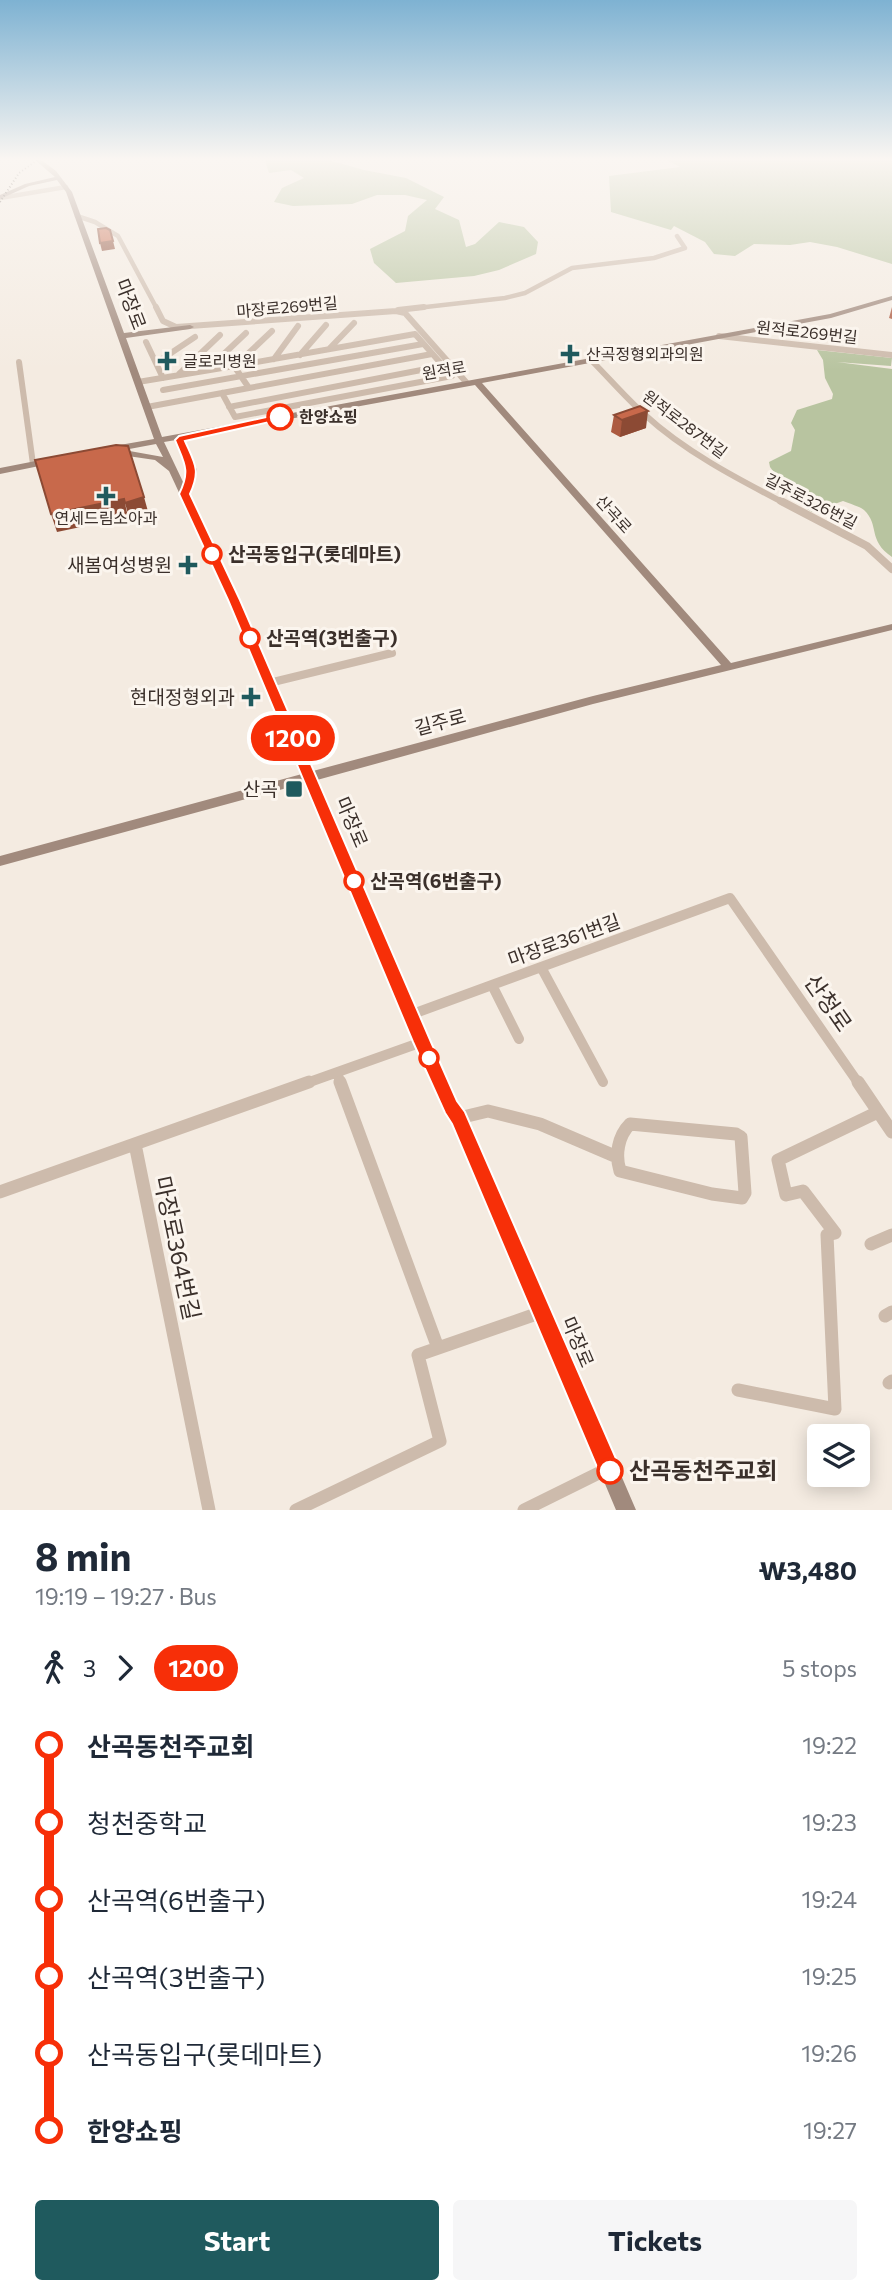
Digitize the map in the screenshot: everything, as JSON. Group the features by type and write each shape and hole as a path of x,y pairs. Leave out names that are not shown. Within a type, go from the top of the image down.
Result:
{"main road":[{"name":"마장로","path":"82,229 159,440 269,682 410,1015 451,1107 459,1118 626,1510"},
{"name":"원적로","path":"173,469 158,458 143,454 100,452 831,316 892,298"},
{"path":"121,337 190,327"},
{"name":"산곡로","path":"471,381 729,667"},
{"path":"186,495 192,470 180,440 189,435"},
{"path":"0,471 60,459"},
{"name":"길주로","path":"0,861 593,701 892,627"}],"street":[{"path":"107,229 117,236 163,321 164,330"},
{"name":"마장로269번길","path":"163,321 176,327 190,327 505,298 525,293 572,268 654,258 685,248 677,236"},
{"path":"396,310 411,317 471,381"},
{"path":"328,350 354,323"},
{"path":"300,355 326,325"},
{"path":"274,359 298,326"},
{"path":"234,366 272,331"},
{"path":"207,371 246,333"},
{"path":"138,382 415,334 452,376 235,417 222,393"},
{"path":"178,375 220,335"},
{"name":"원적로269번길","path":"719,336 892,355"},
{"path":"156,363 195,337"},
{"path":"146,342 170,403"},
{"path":"360,344 393,388"},
{"path":"163,390 423,344"},
{"path":"147,407 432,354"},
{"name":"원적로287번길","path":"591,360 645,415 734,477"},
{"path":"19,362 33,464"},
{"path":"234,366 249,388"},
{"path":"229,407 442,366"},
{"name":"길주로326번길","path":"734,477 873,551 892,569"},
{"path":"269,682 393,653"},
{"name":"마장로361번길","path":"410,1015 730,898"},
{"name":"산청로","path":"730,898 892,1132"},
{"path":"541,967 603,1082"},
{"path":"492,985 519,1039"},
{"path":"0,1192 422,1042"},
{"path":"337,1073 438,1348"},
{"path":"459,1118 488,1111 540,1124 617,1157"},
{"path":"738,1390 835,1409 827,1235 835,1233 803,1191 786,1195 778,1160 878,1112"},
{"path":"630,1124 736,1134 743,1140 745,1193 743,1198 737,1198 624,1174 617,1167 617,1157 624,1130 630,1124"},
{"name":"마장로364번길","path":"135,1144 209,1510"},
{"path":"871,1244 892,1235"},
{"path":"296,1510 440,1441 418,1355 542,1312"},
{"path":"524,1510 608,1468"}],"green space":[{"path":"461,229 466,247 475,244 491,229 526,229 538,242 536,254 499,270 474,276 396,283 374,263 370,249 405,231"},
{"path":"681,229 892,229 892,264 837,247 810,242 790,245 754,244 735,256 714,254 705,242"},
{"path":"817,350 892,358 891,366 837,362 892,369 892,557 879,545 872,521 864,510 843,501 812,512 796,502 770,467 769,462 791,451 795,430 791,423 797,410 832,399 823,360"}],"building":[{"path":"98,229 110,230 113,241 100,243"},
{"path":"640,406 648,411 622,420 614,415"},
{"path":"116,445 128,446 144,497 125,503 124,499 51,514 35,460"}],"bus line":[{"name":"1200","path":"280,417 189,435 180,440 192,470 192,479 185,494 234,600 422,1042 451,1107 459,1118 610,1471"}],"place":[{"name":"산곡정형외과의원","path":"570,354"},
{"name":"글로리병원","path":"167,361"},
{"name":"한양쇼핑","path":"280,417"},
{"name":"연세드림소아과","path":"106,496"},
{"name":"산곡동입구(롯데마트)","path":"212,554"},
{"name":"새봄여성병원","path":"188,565"},
{"name":"산곡역(3번출구)","path":"250,638"},
{"name":"현대정형외과","path":"251,697"},
{"name":"산곡","path":"294,789"},
{"name":"산곡역(6번출구)","path":"354,881"},
{"name":"산곡동천주교회","path":"610,1471"}]}
